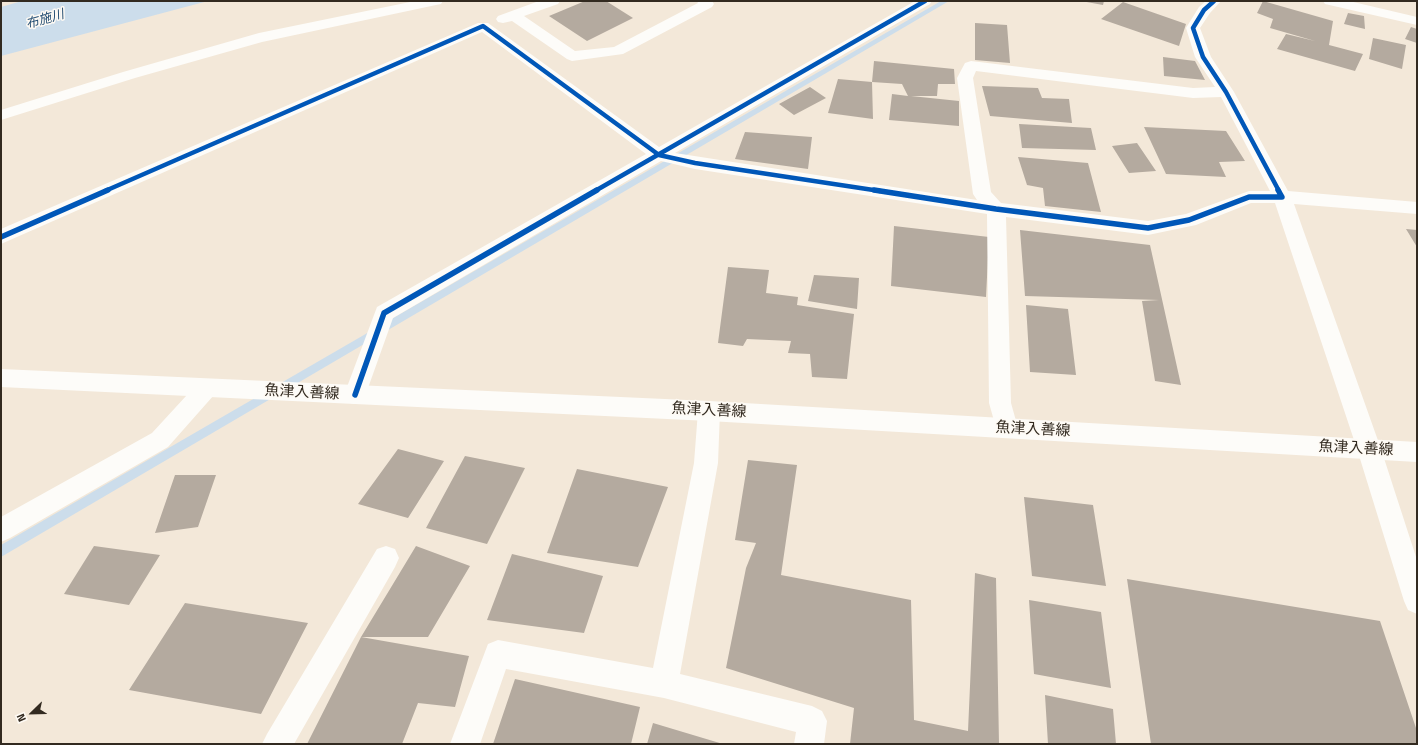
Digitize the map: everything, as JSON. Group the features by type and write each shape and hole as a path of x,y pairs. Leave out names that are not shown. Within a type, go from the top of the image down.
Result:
{"street":[{"path":"1,115 129,74 259,38 436,1"},
{"path":"1,237 484,26 553,1"},
{"path":"513,16 572,56 618,51 707,4 704,1"},
{"path":"355,395 384,313 925,1"},
{"path":"1214,1 1204,10 1193,28 1203,57 1226,92 1282,197 1370,449 1417,600"},
{"path":"1330,1 1417,21"},
{"path":"484,26 659,155 695,163 996,209 1148,228 1189,220 1249,197 1282,197 1417,208"},
{"path":"1006,428 1000,403 996,209 982,194 965,78 971,66 1193,93 1226,92"},
{"name":"魚津入善線","path":"1,378 206,389 709,411 1417,452"},
{"path":"1,530 160,440 206,389"},
{"path":"664,684 706,463 709,411"},
{"path":"277,744 386,558"},
{"path":"465,744 498,654 664,684 812,722 809,744"}],"water":[{"name":"布施川","path":"22,1 208,1 1,56 1,7"}],"building":[{"path":"585,1 606,1 633,18 587,41 549,16"},
{"path":"1081,1 1104,1 1103,5"},
{"path":"1263,1 1333,21 1329,45 1363,54 1355,71 1277,49 1286,34 1315,41 1270,28 1273,19 1257,13"},
{"path":"1123,2 1186,24 1179,46 1101,19"},
{"path":"1348,13 1364,16 1365,29 1344,24"},
{"path":"975,23 1007,25 1010,63 975,60"},
{"path":"1411,27 1417,29 1417,43 1405,39"},
{"path":"1373,38 1406,45 1402,69 1369,59"},
{"path":"1163,57 1195,61 1205,80 1164,76"},
{"path":"874,61 954,69 955,84 938,84 937,96 911,96 959,101 959,126 889,120 892,94 908,96 902,84 872,82"},
{"path":"838,79 872,82 873,119 828,113"},
{"path":"982,86 1038,88 1042,98 1069,99 1072,123 990,116"},
{"path":"810,87 826,98 794,115 779,104"},
{"path":"1019,124 1091,128 1096,150 1022,148"},
{"path":"1144,127 1226,131 1245,161 1219,162 1226,177 1166,174"},
{"path":"745,132 812,137 808,169 735,159"},
{"path":"1137,143 1156,171 1129,173 1112,146"},
{"path":"1018,157 1088,163 1101,212 1045,206 1043,188 1027,185"},
{"path":"894,226 989,237 986,297 891,286"},
{"path":"1406,229 1417,230 1417,247"},
{"path":"1020,230 1150,245 1181,385 1155,381 1142,301 1159,300 1025,296"},
{"path":"728,267 769,270 766,293 798,297 797,305 854,314 847,379 812,377 810,354 788,353 791,341 747,339 743,346 718,343"},
{"path":"814,275 859,278 857,309 808,301"},
{"path":"1026,305 1068,309 1076,375 1030,372"},
{"path":"398,449 444,461 408,518 358,504"},
{"path":"465,456 525,468 487,544 426,528"},
{"path":"748,460 797,465 781,575 911,600 914,720 968,731 975,573 996,578 999,744 850,744 854,708 726,668 746,568 756,543 735,540"},
{"path":"577,469 668,487 638,567 547,553"},
{"path":"175,475 216,475 198,527 155,533"},
{"path":"1024,497 1093,505 1106,586 1032,576"},
{"path":"94,546 160,555 129,605 64,594"},
{"path":"416,546 470,566 428,637 361,637"},
{"path":"512,554 603,576 584,633 487,620"},
{"path":"1127,579 1380,621 1417,731 1417,744 1151,744"},
{"path":"1029,600 1101,612 1111,688 1034,674"},
{"path":"185,603 308,623 261,714 129,690"},
{"path":"361,637 469,656 455,707 418,703 402,744 307,744"},
{"path":"515,679 640,707 631,744 493,744"},
{"path":"1045,695 1113,709 1116,744 1048,744"},
{"path":"653,723 723,744 647,744"}],"waterway":[{"path":"1,551 946,1"}],"cycle path":[{"path":"355,395 384,313 925,1"},
{"path":"1,237 483,26 659,155 695,163 996,209 1148,228 1189,220 1249,197 1282,197 1226,92 1203,57 1193,28 1204,10 1214,1"}]}
